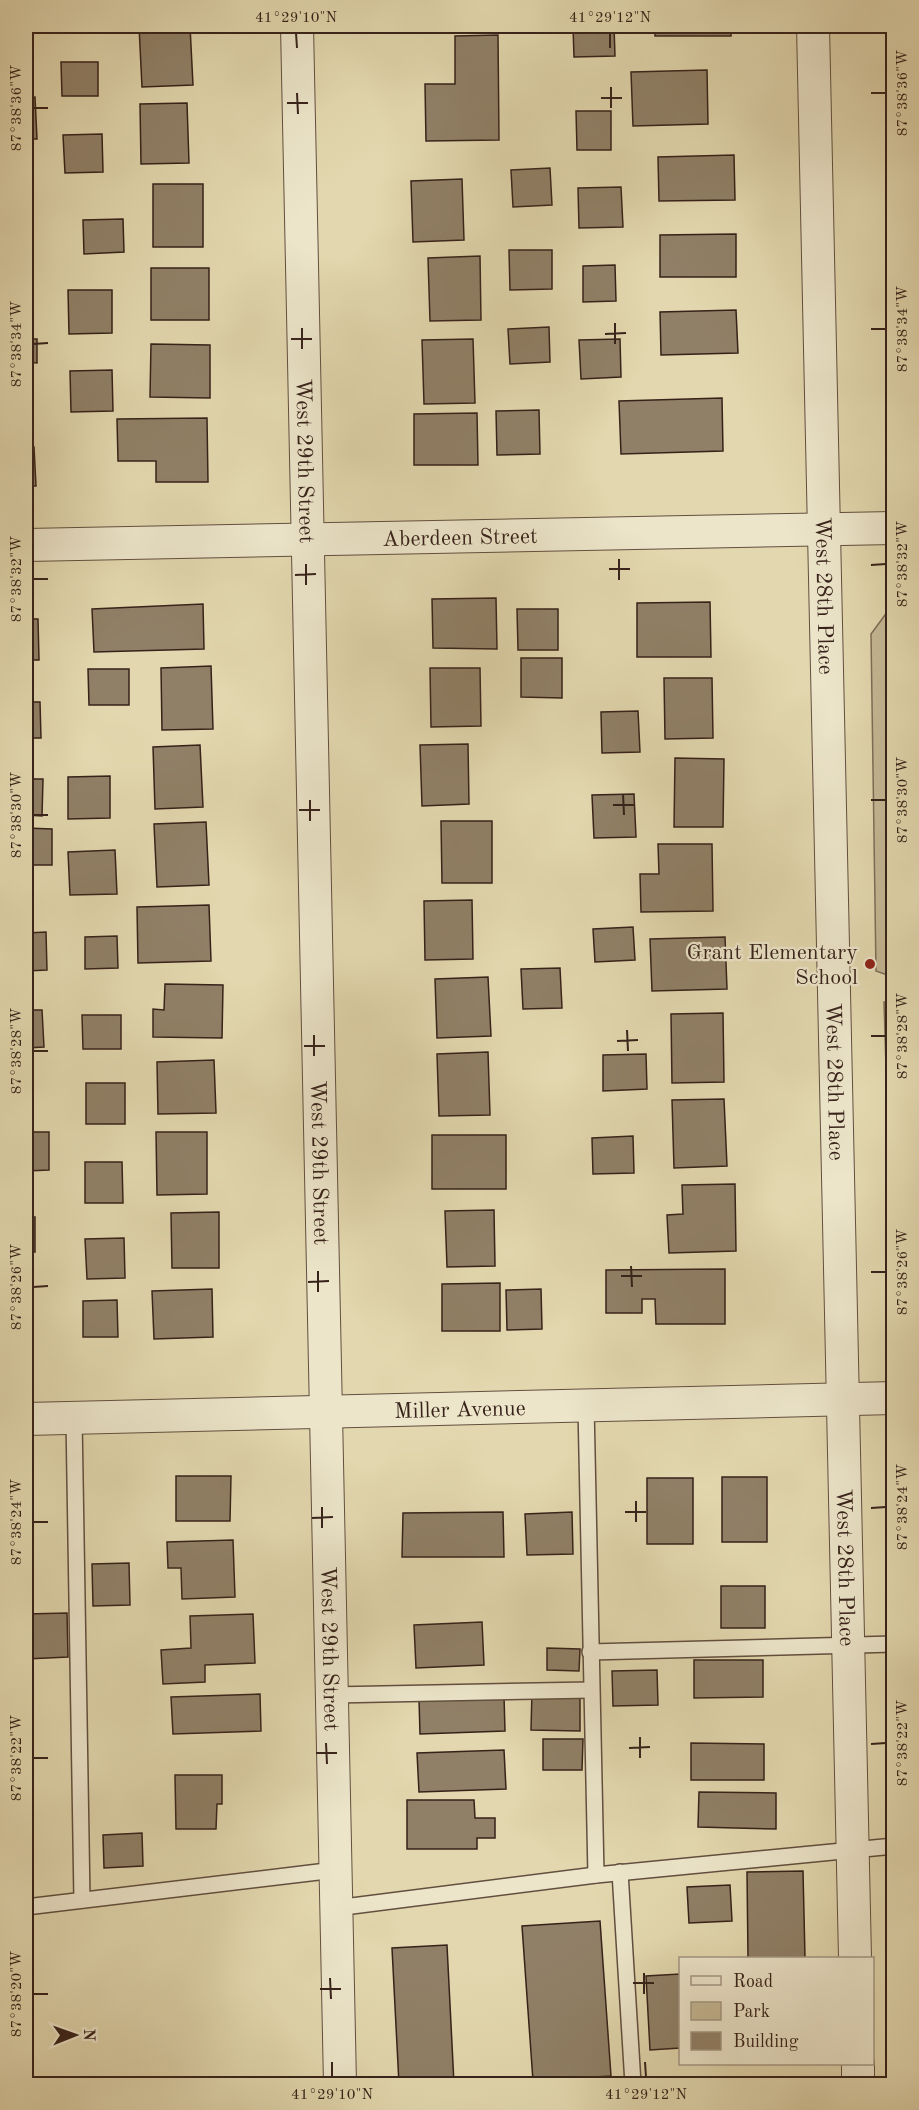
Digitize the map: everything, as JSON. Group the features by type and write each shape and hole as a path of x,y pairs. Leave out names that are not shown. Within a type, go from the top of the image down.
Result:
{"street":[{"name":"West 29th Street","path":"297,26 340,2085"},
{"name":"West 28th Place","path":"813,26 855,1957"},
{"name":"Aberdeen Street","path":"26,545 894,528"},
{"name":"Miller Avenue","path":"26,1419 894,1398"},
{"path":"858,2065 858,2085"}],"lane":[{"path":"585,1406 596,1875"},
{"path":"74,1418 82,1900"},
{"path":"590,1652 894,1644"},
{"path":"332,1695 591,1690"},
{"path":"336,1908 620,1872 894,1846"},
{"path":"26,1907 335,1870"},
{"path":"620,1872 633,2085"}],"green space":[{"path":"893,604 893,977 876,971 871,634"},
{"path":"884,1002 894,1003 893,1295 893,1294"}],"building":[{"path":"139,26 190,26 193,85 142,87"},
{"path":"573,26 614,26 615,56 574,57"},
{"path":"655,26 731,26 731,36 655,36"},
{"path":"498,35 499,140 426,141 425,84 455,84 455,36"},
{"path":"61,62 98,62 98,96 62,96"},
{"path":"707,70 708,124 633,126 631,72"},
{"path":"35,97 37,139 26,139 26,98"},
{"path":"187,103 189,163 141,164 140,104"},
{"path":"576,111 611,111 611,150 577,150"},
{"path":"102,134 103,172 65,173 63,135"},
{"path":"734,155 735,200 659,201 658,157"},
{"path":"550,168 552,205 513,207 511,170"},
{"path":"462,179 464,240 413,242 411,181"},
{"path":"153,184 203,184 203,247 153,247"},
{"path":"621,187 623,227 579,228 578,188"},
{"path":"123,219 124,252 84,254 83,220"},
{"path":"736,234 736,277 660,277 660,235"},
{"path":"509,250 552,250 552,289 510,290"},
{"path":"480,256 481,320 430,321 428,258"},
{"path":"615,265 616,301 583,302 583,266"},
{"path":"151,268 209,268 209,320 151,320"},
{"path":"68,290 112,290 112,333 69,334"},
{"path":"736,310 738,353 661,355 660,312"},
{"path":"549,327 550,362 510,364 508,329"},
{"path":"26,339 37,339 37,363 26,362"},
{"path":"473,339 475,403 424,404 422,340"},
{"path":"620,339 621,377 581,379 579,340"},
{"path":"151,344 210,345 210,398 150,397"},
{"path":"112,370 113,411 71,412 70,371"},
{"path":"722,398 723,451 621,454 619,401"},
{"path":"539,410 540,454 497,455 496,411"},
{"path":"477,413 478,465 414,465 414,414"},
{"path":"207,418 208,482 156,482 156,461 118,461 117,419"},
{"path":"26,447 34,447 36,486 26,486"},
{"path":"496,598 497,649 433,648 432,599"},
{"path":"710,602 711,657 637,657 637,603"},
{"path":"203,604 204,649 94,652 92,609"},
{"path":"517,609 558,609 558,650 518,650"},
{"path":"26,619 38,619 39,660 26,660"},
{"path":"521,658 562,658 562,698 521,697"},
{"path":"211,666 213,729 162,730 161,668"},
{"path":"430,668 480,668 481,726 431,727"},
{"path":"88,669 129,669 129,705 89,705"},
{"path":"664,678 712,678 713,738 665,739"},
{"path":"26,702 40,702 41,738 26,738"},
{"path":"638,711 640,752 602,753 601,712"},
{"path":"468,744 469,804 422,806 420,745"},
{"path":"200,745 203,807 155,809 153,747"},
{"path":"675,758 724,759 723,827 674,827"},
{"path":"110,776 110,818 68,819 68,777"},
{"path":"26,779 43,779 42,816 26,815"},
{"path":"634,794 636,837 594,838 592,795"},
{"path":"441,821 492,821 492,883 442,883"},
{"path":"206,822 209,885 157,887 154,824"},
{"path":"26,828 52,829 52,865 26,865"},
{"path":"658,844 712,844 713,911 641,912 640,874 659,874"},
{"path":"115,850 117,894 70,895 68,852"},
{"path":"472,900 473,959 425,960 424,901"},
{"path":"209,905 211,961 138,963 137,907"},
{"path":"633,927 635,960 595,962 593,929"},
{"path":"46,932 47,970 26,971 26,933"},
{"path":"117,936 118,968 85,969 85,937"},
{"path":"725,937 727,989 652,991 650,939"},
{"path":"560,968 562,1008 523,1009 521,969"},
{"path":"488,977 491,1036 437,1038 435,979"},
{"path":"165,984 223,985 222,1038 153,1037 153,1009 164,1010"},
{"path":"26,1010 42,1010 44,1047 26,1048"},
{"path":"723,1013 724,1082 672,1083 671,1014"},
{"path":"82,1015 121,1015 121,1049 83,1049"},
{"path":"488,1052 490,1115 439,1116 437,1054"},
{"path":"646,1054 647,1089 603,1091 603,1055"},
{"path":"214,1060 216,1113 158,1114 157,1062"},
{"path":"86,1083 125,1083 125,1124 86,1124"},
{"path":"724,1099 727,1166 674,1168 672,1100"},
{"path":"26,1132 49,1132 49,1170 26,1171"},
{"path":"156,1132 207,1132 207,1194 157,1195"},
{"path":"432,1135 506,1135 506,1189 432,1189"},
{"path":"633,1136 634,1173 593,1174 592,1138"},
{"path":"85,1162 122,1162 123,1203 85,1203"},
{"path":"735,1184 736,1251 669,1253 667,1215 683,1214 682,1185"},
{"path":"494,1210 495,1266 447,1267 445,1211"},
{"path":"219,1212 219,1268 172,1268 171,1213"},
{"path":"26,1217 35,1217 35,1252 26,1252"},
{"path":"124,1238 125,1278 87,1279 85,1239"},
{"path":"725,1269 725,1324 656,1324 655,1299 642,1299 642,1313 606,1313 606,1270"},
{"path":"500,1283 500,1331 442,1331 442,1284"},
{"path":"212,1289 213,1337 154,1339 152,1291"},
{"path":"541,1289 542,1329 507,1330 506,1290"},
{"path":"117,1300 118,1337 83,1337 83,1301"},
{"path":"176,1476 231,1476 230,1521 176,1521"},
{"path":"722,1477 767,1477 767,1542 722,1542"},
{"path":"647,1478 693,1478 693,1544 647,1544"},
{"path":"503,1512 504,1557 402,1557 403,1513"},
{"path":"572,1512 573,1554 527,1555 525,1514"},
{"path":"233,1540 235,1597 182,1599 181,1568 168,1568 167,1542"},
{"path":"129,1563 130,1605 93,1606 92,1564"},
{"path":"721,1586 765,1586 765,1628 721,1628"},
{"path":"67,1613 68,1657 26,1659 26,1614"},
{"path":"253,1614 255,1663 205,1665 205,1682 163,1684 161,1650 191,1648 190,1616"},
{"path":"482,1622 484,1665 416,1668 414,1625"},
{"path":"547,1648 580,1649 579,1671 547,1670"},
{"path":"694,1660 763,1660 763,1697 694,1698"},
{"path":"657,1670 658,1705 613,1706 612,1671"},
{"path":"532,1691 580,1692 580,1731 531,1730"},
{"path":"260,1694 261,1731 173,1734 171,1697"},
{"path":"504,1696 505,1731 420,1734 419,1699"},
{"path":"543,1739 583,1739 582,1770 543,1770"},
{"path":"691,1743 764,1744 764,1780 691,1780"},
{"path":"504,1750 506,1789 419,1792 417,1753"},
{"path":"175,1775 222,1775 222,1804 217,1804 216,1829 176,1829"},
{"path":"699,1792 776,1793 776,1829 698,1827"},
{"path":"407,1800 474,1800 475,1818 495,1818 495,1838 477,1838 477,1849 407,1849"},
{"path":"26,1805 31,1805 31,1869 26,1869"},
{"path":"142,1833 143,1866 104,1868 103,1835"},
{"path":"803,1871 805,1957 748,1957 747,1872"},
{"path":"730,1885 732,1921 689,1923 687,1887"},
{"path":"600,1921 611,2076 533,2081 522,1926"},
{"path":"447,1945 454,2084 399,2084 392,1948"},
{"path":"679,1974 679,2048 650,2050 646,1976"}],"place":[{"name":"Grant Elementary School","path":"870,964"}]}
